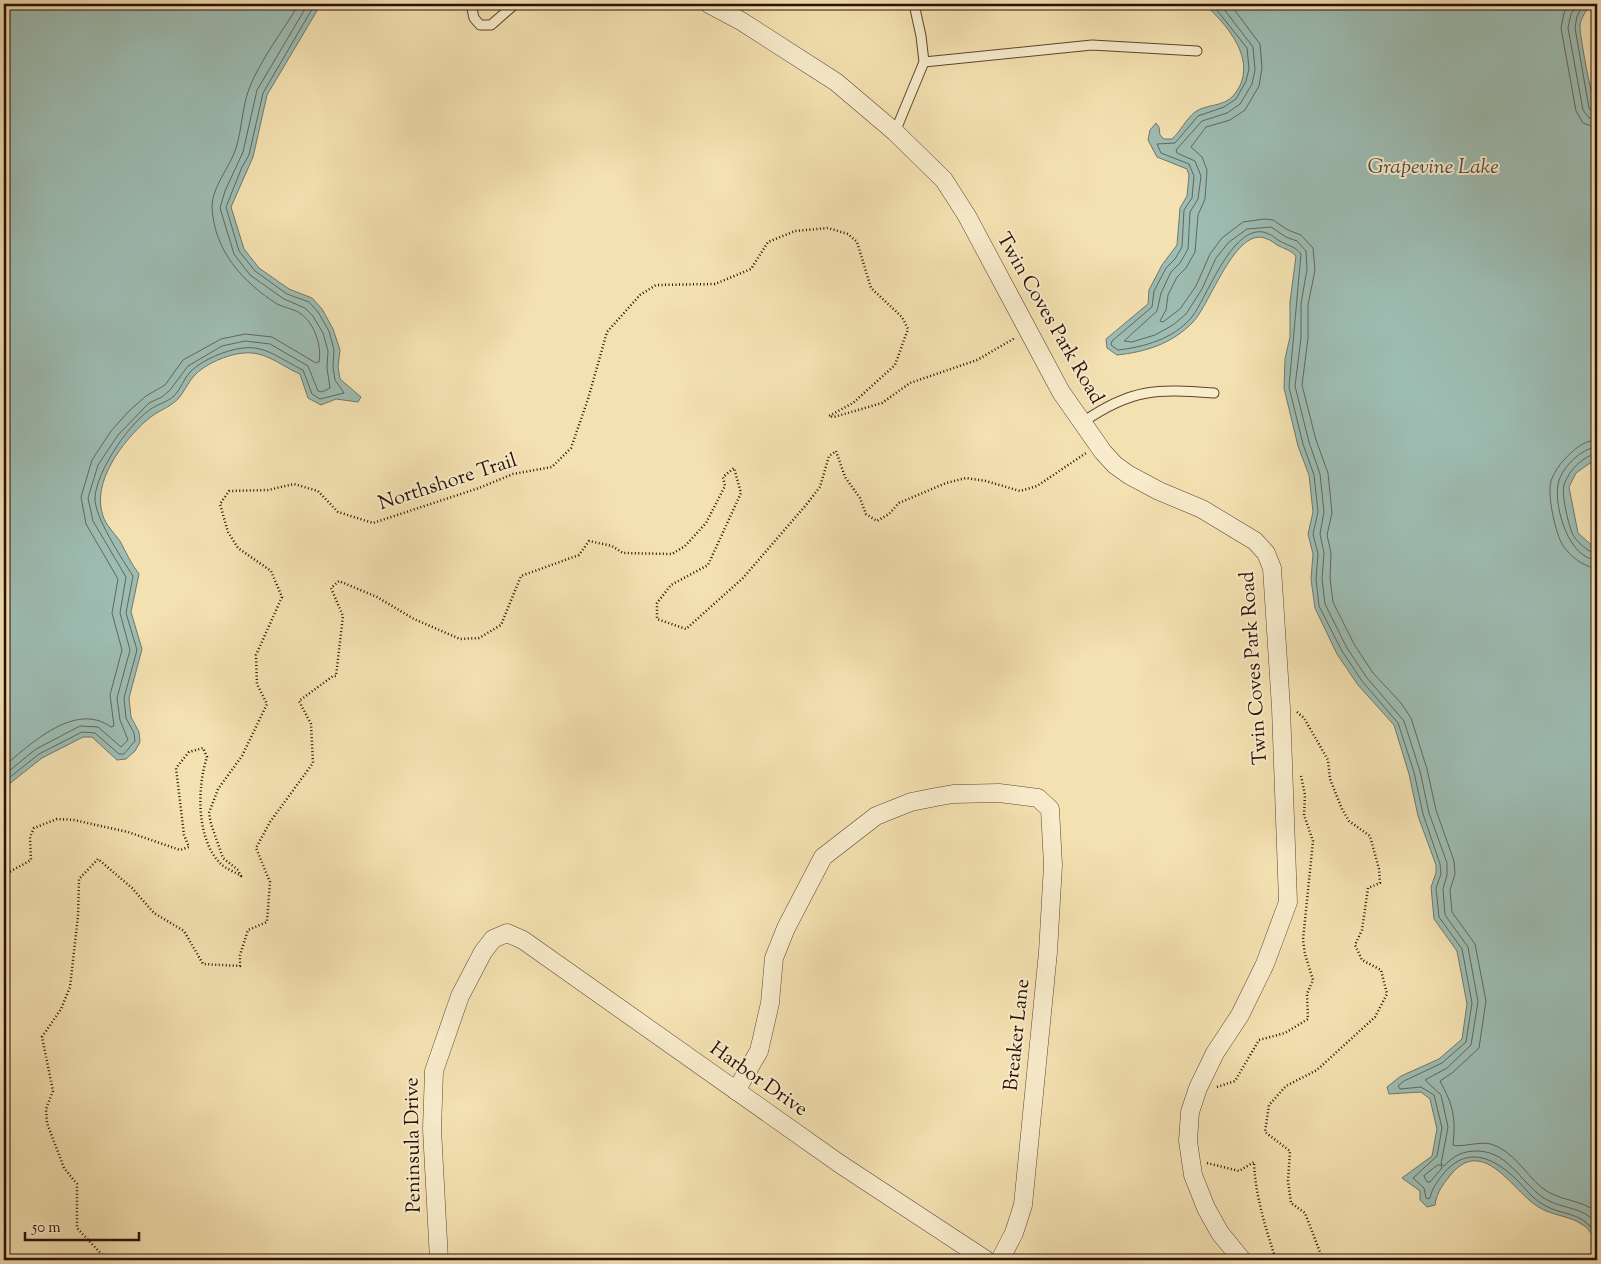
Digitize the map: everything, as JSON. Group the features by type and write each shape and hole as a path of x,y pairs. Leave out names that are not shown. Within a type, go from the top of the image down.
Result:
{"street":[{"name":"Twin Coves Park Road","path":"709,4 741,21 836,82 895,132 944,180 967,216 1028,333 1062,392 1098,444 1116,465 1129,475 1159,491 1202,509 1255,541 1266,553 1272,568 1280,698 1288,902 1265,964 1240,1016 1215,1053 1198,1088 1190,1112 1188,1140 1193,1176 1220,1233 1242,1260"},
{"name":"Breaker Lane","path":"736,1091 759,1051 770,1003 774,958 786,928 823,857 876,816 911,802 953,794 1000,793 1038,798 1050,809 1053,866 1048,945 1022,1205 1014,1233 1000,1260"},
{"name":"Harbor Drive","path":"508,933 523,940 840,1164 986,1260"},
{"name":"Peninsula Drive","path":"438,1260 432,1130 434,1071 460,996 483,952 493,939 508,933"}],"lane":[{"path":"471,4 474,18 480,25 491,25 515,4"},
{"path":"895,132 924,62 914,4"},
{"path":"924,62 1092,45 1198,51"},
{"path":"1083,422 1107,405 1140,393 1182,391 1214,393"}],"path":[{"name":"Northshore Trail","path":"4,875 31,860 30,836 34,828 57,819 74,820 128,832 180,850 189,847 184,834 176,768 188,752 203,748 206,757 203,768 201,795 203,834 220,864 241,876 238,870 223,858 213,832 209,813 218,789 242,756 267,704 257,684 256,655 282,597 271,571 238,548 228,532 220,504 229,491 268,490 294,484 318,491 338,512 373,523 479,488 513,474 552,467 571,448 606,332 640,296 656,285 715,284 751,269 768,242 795,231 828,228 848,234 857,242 871,288 902,318 908,329 895,365 853,403 829,416 834,417 882,403 910,383 977,360 990,350 1028,333"},
{"path":"107,1260 77,1228 77,1184 64,1168 47,1123 46,1110 53,1091 42,1037 60,1009 70,987 78,916 79,879 98,859 132,888 154,913 184,931 204,964 240,966 240,955 248,930 267,922 270,882 256,848 270,822 313,763 312,724 299,701 333,676 336,676 343,616 332,588 338,581 377,597 414,618 460,640 479,638 501,625 521,576 579,555 589,541 612,546 623,553 672,554 685,546 706,523 725,486 723,476 734,468 741,493 708,565 671,585 657,603 658,619 686,629 743,578 806,505 820,487 830,456 836,451 845,477 860,498 866,514 877,521 889,514 899,503 946,482 966,478 986,481 1020,491 1037,486 1098,444"},
{"path":"1280,698 1304,718 1328,760 1334,794 1349,820 1370,836 1379,869 1380,883 1368,888 1362,930 1355,945 1362,960 1381,970 1387,994 1375,1017 1317,1070 1286,1086 1269,1105 1265,1126 1265,1132 1290,1151 1288,1181 1291,1203 1305,1213 1323,1260"},
{"path":"1211,1091 1235,1081 1259,1040 1286,1033 1308,1020 1307,994 1313,980 1304,954 1303,940 1313,841 1304,815 1305,794 1300,772"},
{"path":"1203,1155 1208,1163 1239,1171 1254,1162 1255,1184 1275,1257 1288,1260"}],"water":[{"path":"4,4 321,4 267,95 253,157 231,207 244,249 259,268 289,289 312,298 322,309 333,329 340,350 338,367 340,379 361,397 358,402 336,399 321,405 308,398 300,374 259,354 238,354 217,360 203,368 193,377 178,399 151,417 128,439 105,476 100,503 106,523 120,541 139,574 131,612 142,649 129,698 131,717 139,732 140,742 135,751 126,759 117,760 92,737 83,737 42,758 4,788"},
{"name":"Grapevine Lake","path":"1204,4 1590,4 1580,25 1587,69 1597,110 1597,458 1576,473 1569,487 1578,533 1597,550 1597,1243 1585,1226 1537,1206 1498,1171 1487,1164 1476,1161 1465,1163 1453,1172 1439,1191 1435,1205 1427,1207 1420,1200 1420,1191 1402,1178 1432,1156 1437,1129 1430,1099 1421,1092 1389,1094 1387,1087 1401,1076 1439,1059 1462,1039 1467,1004 1457,951 1434,919 1431,887 1436,873 1436,865 1418,816 1409,774 1394,725 1358,685 1337,654 1315,608 1311,579 1313,554 1308,534 1313,512 1309,475 1298,446 1284,388 1285,359 1290,337 1290,302 1296,256 1267,239 1256,238 1245,243 1234,254 1200,313 1185,330 1158,346 1138,352 1117,355 1107,348 1106,339 1148,304 1149,290 1162,265 1177,245 1180,208 1187,196 1189,175 1187,169 1157,157 1148,140 1150,130 1156,123 1159,127 1160,135 1164,139 1172,139 1195,112 1229,100 1241,84 1244,71 1238,46 1223,23"}]}
